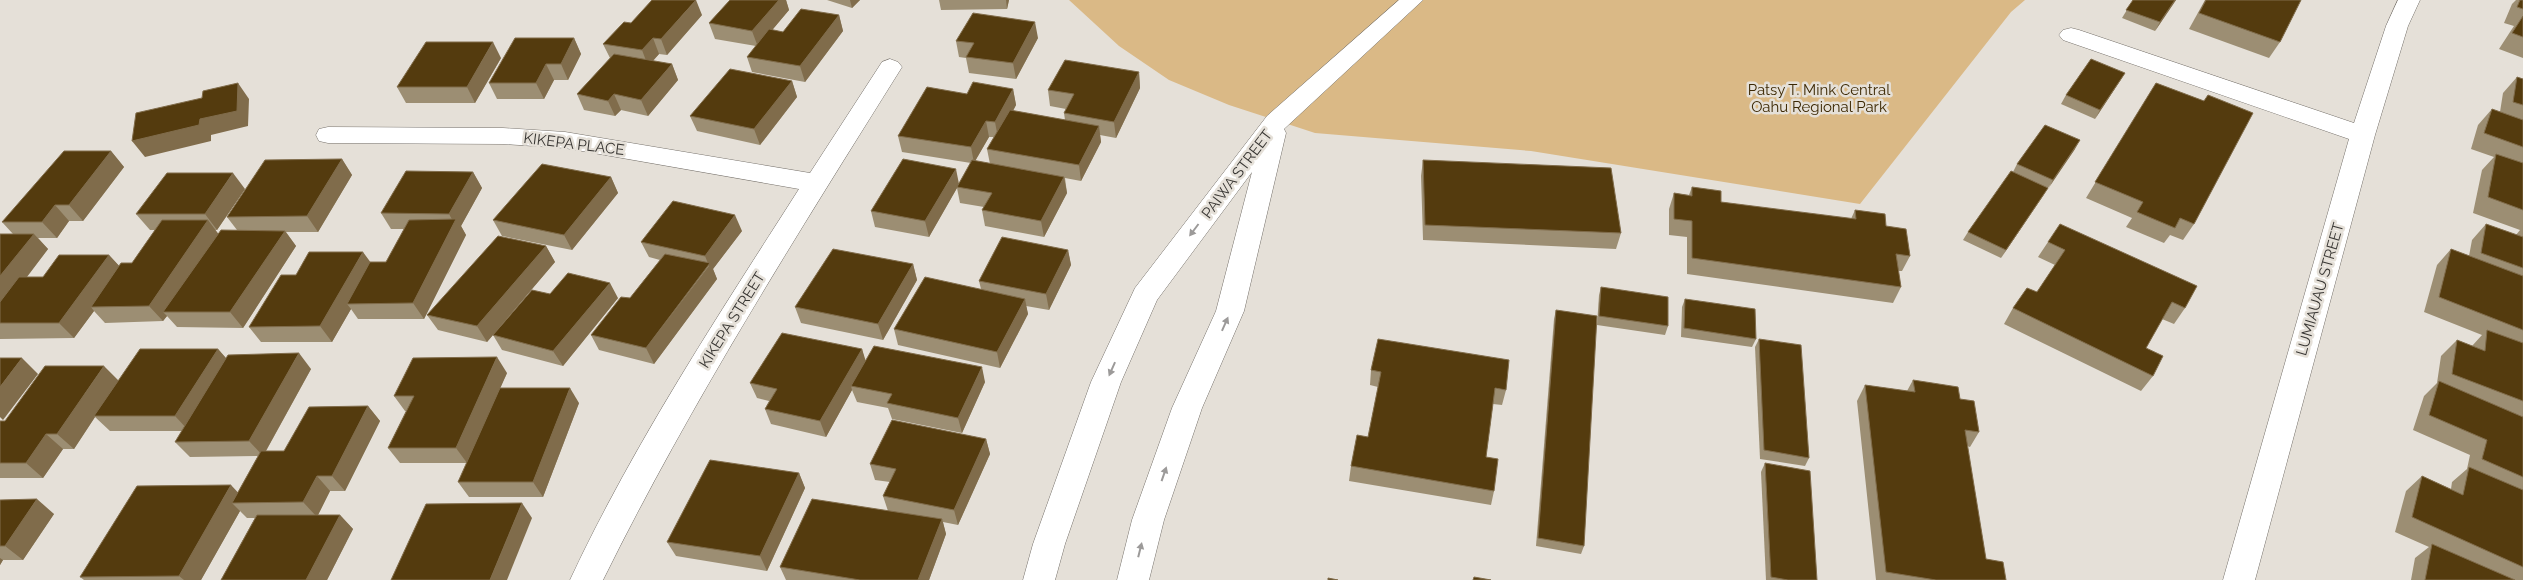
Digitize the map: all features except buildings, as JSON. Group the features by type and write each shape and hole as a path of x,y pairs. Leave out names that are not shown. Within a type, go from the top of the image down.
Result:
{"street":[{"path":"1276,122 1412,0"},
{"name":"LUMIAUAU STREET","path":"2239,580 2363,135 2397,26 2409,0"},
{"path":"2071,34 2363,135"},
{"name":"KIKEPA STREET","path":"586,580 627,497 669,424 890,68"},
{"name":"PAIWA STREET","path":"1039,580 1049,544 1106,382 1145,295 1276,122"},
{"name":"PAIWA STREET","path":"1133,580 1148,520 1187,408 1230,311 1276,122"},
{"name":"KIKEPA PLACE","path":"328,135 503,136 565,140 817,183"}],"green space":[{"name":"Patsy T. Mink Central Oahu Regional Park","path":"1069,0 2025,0 2011,12 1860,204 1531,151 1315,133 1229,105 1169,80 1119,46"}]}
